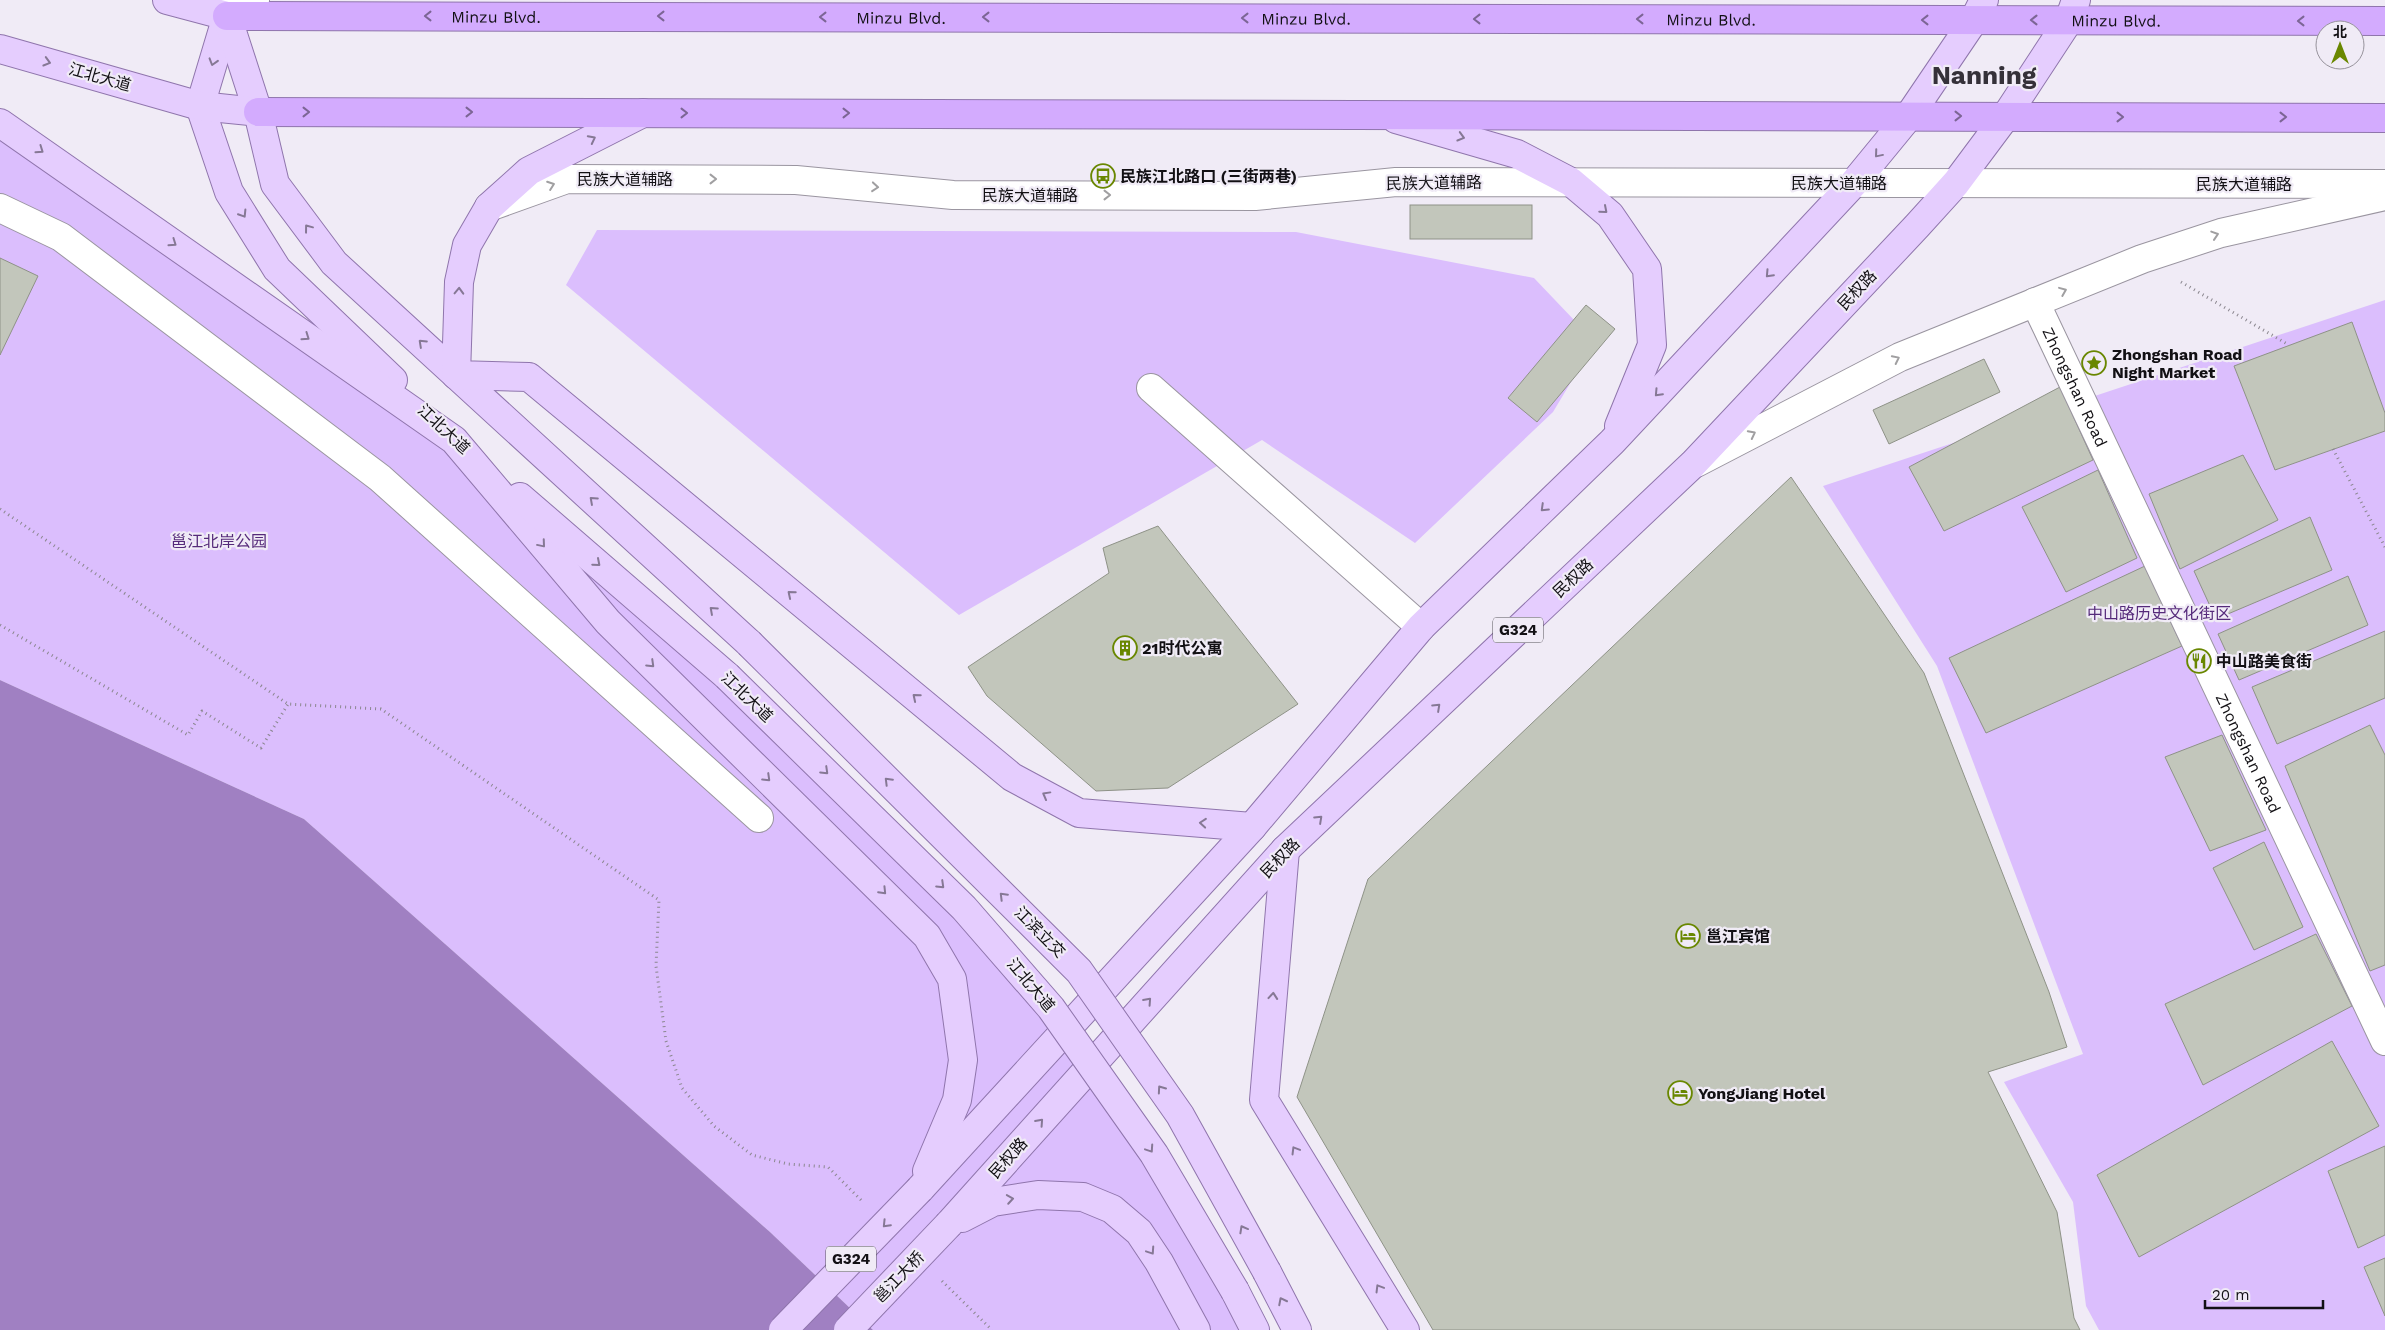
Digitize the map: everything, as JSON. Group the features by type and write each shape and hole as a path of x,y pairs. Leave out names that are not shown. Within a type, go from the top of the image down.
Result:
{"highway":[{"path":"1012,0 1070,18"},
{"name":"Minzu Blvd.","path":"226,8 1070,18 2072,10 2385,21"},
{"path":"258,112 2385,118"}],"main road":[{"path":"167,0 226,8"},
{"path":"200,106 226,8"},
{"path":"226,8 258,112 275,184 334,263 456,375 529,377 1012,777 1079,813 1252,828"},
{"name":"G324","path":"783,1330 920,1189 1252,828 1421,627 1612,442 1854,183 1909,116 1979,10"},
{"name":"民权路","path":"949,1224 1285,850 1693,464 1956,183 2006,116 2072,10"},
{"name":"江北大道","path":"0,49 200,106 258,112"},
{"name":"江北大道","path":"200,106 229,192 277,269 454,440 727,676 964,908 1051,1008 1154,1154 1235,1291 1255,1330"},
{"path":"456,375 459,282 467,245 489,207 529,171 643,113"},
{"path":"1380,114 1517,154 1571,182 1610,215 1647,269 1652,345 1612,442"},
{"path":"0,122 454,440 608,622 926,936 952,979 963,1060 957,1100 920,1189"},
{"name":"江滨立交","path":"456,375 749,643 1079,971 1180,1115 1297,1330"},
{"path":"1285,850 1264,1100 1404,1330"},
{"path":"949,1224 993,1202 1038,1195 1083,1197 1112,1209 1139,1232 1159,1262 1196,1330"},
{"name":"邕江大桥","path":"848,1330 949,1224"}],"street":[{"path":"226,8 255,0"},
{"name":"民族大道辅路","path":"489,207 567,179 796,180 953,195 1255,196 1396,182 2385,184"},
{"path":"1693,464 1900,357 2142,260 2221,233 2385,196"},
{"path":"0,208 61,237 380,478 759,818"},
{"name":"Zhongshan Road","path":"2035,302 2385,1041"},
{"path":"1151,388 1421,627"}],"path":[{"path":"2142,260 2288,345"},
{"path":"2333,449 2385,547"},
{"path":"0,509 288,704 381,709 659,900 656,966 666,1041 682,1088 714,1126 752,1155 788,1164 828,1167 869,1208"},
{"path":"0,625 188,735 202,711 260,748 288,704"},
{"path":"937,1276 992,1330"}],"green space":[{"name":"邕江北岸公园","path":"0,123 454,440 727,676 1051,1008 1255,1330 873,1330 770,1232 304,819 0,680"},
{"path":"597,230 1296,232 1534,278 1595,342 1553,412 1415,543 1262,440 959,615 566,285"},
{"name":"中山路历史文化街区","path":"2385,300 2385,1330 2099,1330 2086,1306 2073,1202 2004,1082 2083,1054 1937,666 1823,486"}],"shaded area":[{"path":"0,680 304,819 770,1232 873,1330 0,1330"}],"building":[{"path":"1410,205 1532,205 1532,239 1410,239"},
{"path":"0,258 38,276 0,355"},
{"path":"1586,305 1615,329 1537,422 1508,398"},
{"path":"2352,322 2385,413 2385,431 2275,470 2234,366"},
{"path":"1984,359 2000,392 1889,444 1873,410"},
{"path":"2060,387 2093,460 1944,531 1909,467"},
{"path":"2243,455 2278,520 2180,569 2149,494"},
{"path":"2098,470 2137,558 2066,592 2022,507"},
{"name":"邕江宾馆","path":"1791,477 1924,673 2049,992 2067,1047 1988,1072 2057,1212 2074,1318 2080,1330 1433,1330 1297,1097 1368,879"},
{"path":"2310,517 2332,570 2216,619 2194,571"},
{"name":"21时代公寓","path":"1158,526 1298,704 1168,788 1096,791 987,696 968,667 1109,573 1103,548"},
{"path":"2145,566 2182,646 1986,733 1949,658"},
{"path":"2348,576 2368,625 2239,680 2218,634"},
{"path":"2385,631 2385,698 2277,744 2252,687"},
{"path":"2370,725 2385,755 2385,965 2370,971 2285,766"},
{"path":"2222,735 2266,830 2210,851 2165,757"},
{"path":"2264,842 2303,927 2254,950 2213,868"},
{"path":"2316,934 2352,1006 2203,1085 2165,1004"},
{"path":"2332,1041 2379,1126 2139,1257 2097,1175"},
{"path":"2385,1146 2385,1235 2358,1248 2328,1171"},
{"path":"2385,1258 2385,1316 2364,1267"}],"place":[{"name":"民族江北路口 (三街两巷)","path":"1103,176"},
{"name":"Zhongshan Road Night Market","path":"2094,363"},
{"name":"21时代公寓","path":"1125,648"},
{"name":"中山路美食街","path":"2199,661"},
{"name":"邕江宾馆","path":"1688,936"},
{"name":"YongJiang Hotel","path":"1680,1093"}],"district":[{"name":"Nanning","path":"1984,75"}]}
